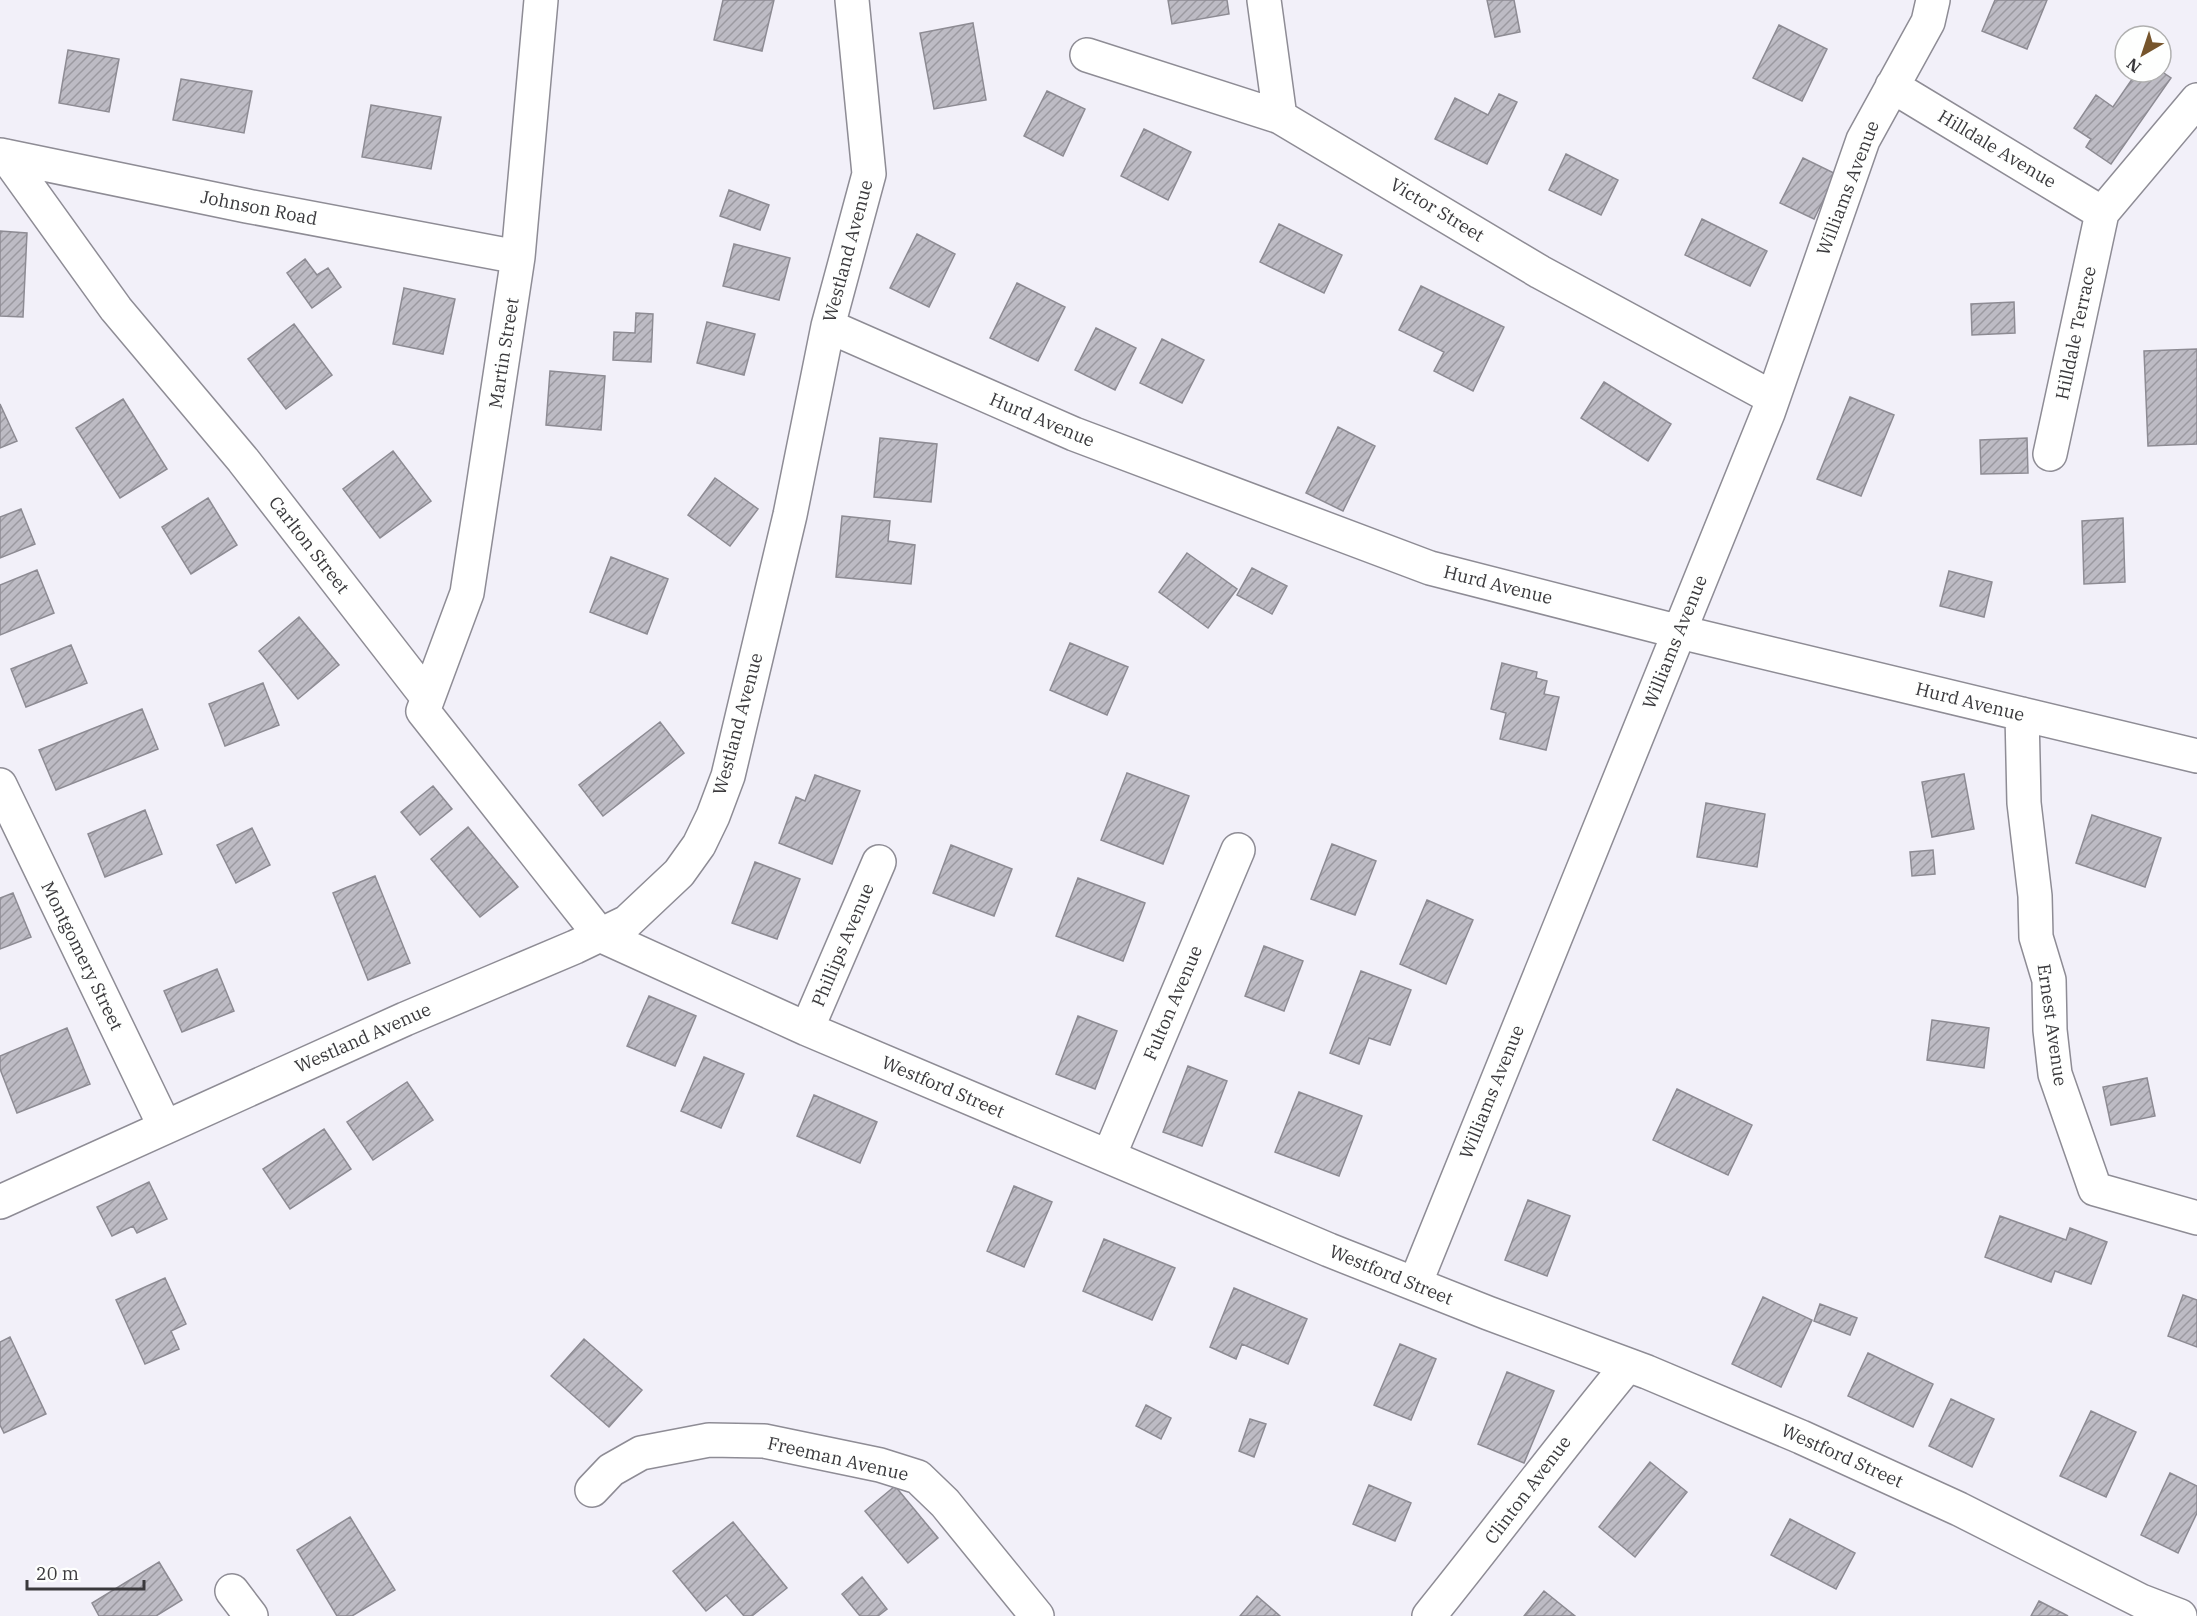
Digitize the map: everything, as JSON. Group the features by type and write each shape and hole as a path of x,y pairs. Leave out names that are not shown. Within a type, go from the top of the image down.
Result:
{"street":[{"name":"Martin Street","path":"428,698 467,593 518,257 541,0"},
{"name":"Westland Avenue","path":"0,1202 405,1019 627,922 679,873 699,845 728,776 790,515 828,326 869,174 852,0"},
{"path":"1264,0 1280,117"},
{"name":"Williams Avenue","path":"1414,1284 1773,398 1863,140 1928,22 1933,0"},
{"name":"Victor Street","path":"1087,55 1280,117 1540,272 1773,398"},
{"name":"Hilldale Avenue","path":"1892,86 2102,213"},
{"path":"2102,213 2197,100"},
{"name":"Johnson Road","path":"3,156 247,206 518,257"},
{"name":"Carlton Street","path":"3,156 116,309 243,460 428,698 423,711 600,935"},
{"name":"Hilldale Terrace","path":"2050,454 2102,213"},
{"name":"Hurd Avenue","path":"828,326 1074,435 1430,568 1680,632 2197,756"},
{"name":"Ernest Avenue","path":"2022,714 2024,803 2035,896 2036,936 2049,980 2050,1030 2055,1074 2095,1189 2197,1218"},
{"name":"Montgomery Street","path":"0,785 165,1127"},
{"name":"Fulton Avenue","path":"1109,1156 1238,850"},
{"name":"Phillips Avenue","path":"807,1029 879,862"},
{"name":"Westford Street","path":"600,935 807,1029 1414,1284 1628,1365 1801,1437 1959,1509 2141,1601 2180,1616"},
{"name":"Clinton Avenue","path":"1429,1616 1628,1365"},
{"name":"Freeman Avenue","path":"592,1490 611,1470 641,1453 709,1440 765,1441 880,1465 918,1477 969,1531 1037,1616"}],"building":[{"path":"723,0 774,0 762,51 714,40"},
{"path":"1168,0 1227,0 1229,14 1172,24"},
{"path":"1487,0 1514,0 1520,32 1495,37"},
{"path":"1995,0 2047,0 2027,49 1982,31"},
{"path":"973,23 986,100 934,109 920,33"},
{"path":"1779,25 1827,49 1802,101 1753,78"},
{"path":"68,50 119,59 109,112 59,103"},
{"path":"181,79 252,91 244,133 173,120"},
{"path":"2129,84 2167,84 2111,164 2086,147 2091,139 2074,128 2096,95 2113,107"},
{"path":"1047,91 1085,109 1063,156 1024,136"},
{"path":"1499,94 1517,102 1487,164 1435,139 1455,98 1488,115"},
{"path":"371,105 441,117 431,169 362,157"},
{"path":"1144,129 1191,152 1168,200 1121,176"},
{"path":"1566,154 1618,180 1601,215 1549,190"},
{"path":"1803,158 1836,174 1814,219 1780,203"},
{"path":"729,190 769,205 760,230 720,216"},
{"path":"1702,219 1767,251 1750,286 1685,255"},
{"path":"1279,224 1342,255 1324,293 1260,262"},
{"path":"0,231 27,233 23,317 0,316"},
{"path":"917,234 955,254 929,307 890,288"},
{"path":"734,244 790,258 779,300 723,286"},
{"path":"305,259 317,275 328,268 341,287 312,308 287,273"},
{"path":"1017,283 1065,307 1038,361 990,338"},
{"path":"1421,286 1504,327 1473,391 1434,371 1444,352 1399,330"},
{"path":"404,288 455,299 443,354 393,344"},
{"path":"2014,302 2015,333 1972,335 1971,304"},
{"path":"636,313 653,314 651,362 613,360 614,332 635,333"},
{"path":"707,322 755,334 744,375 697,363"},
{"path":"294,324 332,375 286,409 248,359"},
{"path":"1096,328 1136,348 1115,390 1075,370"},
{"path":"1162,339 1204,360 1182,403 1140,383"},
{"path":"2197,349 2197,444 2148,446 2144,351"},
{"path":"550,371 605,376 601,430 546,425"},
{"path":"1604,382 1671,424 1648,461 1581,418"},
{"path":"1850,397 1894,415 1861,496 1817,479"},
{"path":"123,399 167,469 120,498 76,428"},
{"path":"0,404 17,441 0,448"},
{"path":"1338,427 1375,446 1343,511 1306,493"},
{"path":"880,438 937,444 931,502 874,497"},
{"path":"2027,438 2028,473 1981,474 1980,440"},
{"path":"393,451 431,501 380,538 343,489"},
{"path":"715,478 758,509 730,546 688,515"},
{"path":"208,498 237,545 191,574 162,527"},
{"path":"21,509 35,544 0,558 0,517"},
{"path":"842,516 890,521 888,541 915,545 911,584 836,577"},
{"path":"2123,518 2125,582 2084,584 2082,521"},
{"path":"1187,553 1237,589 1208,628 1159,592"},
{"path":"611,557 668,579 647,634 590,612"},
{"path":"1252,568 1287,586 1272,614 1237,595"},
{"path":"37,570 54,613 0,635 0,585"},
{"path":"1949,571 1992,582 1984,617 1940,606"},
{"path":"299,617 339,665 298,699 259,651"},
{"path":"1070,643 1128,667 1107,715 1050,690"},
{"path":"71,645 87,683 26,707 11,669"},
{"path":"1502,663 1537,672 1536,678 1547,681 1544,694 1559,697 1546,750 1500,739 1506,713 1491,709"},
{"path":"263,683 279,725 225,746 209,704"},
{"path":"142,709 158,749 56,790 39,750"},
{"path":"660,722 684,753 603,816 579,785"},
{"path":"1127,773 1189,796 1163,864 1101,840"},
{"path":"1964,774 1974,829 1932,837 1922,782"},
{"path":"815,775 860,791 832,864 779,843 796,797 805,801"},
{"path":"433,786 452,809 420,835 401,812"},
{"path":"1706,803 1765,814 1757,867 1697,857"},
{"path":"145,810 162,854 105,877 88,834"},
{"path":"2092,815 2161,838 2145,887 2076,863"},
{"path":"468,827 518,887 480,917 431,859"},
{"path":"252,828 270,865 236,883 217,845"},
{"path":"1332,844 1376,861 1355,915 1311,899"},
{"path":"951,845 1012,869 994,916 933,893"},
{"path":"1933,850 1935,874 1912,876 1910,852"},
{"path":"755,862 800,879 777,939 732,923"},
{"path":"375,876 410,963 368,980 333,893"},
{"path":"1078,878 1145,903 1123,961 1056,936"},
{"path":"13,893 31,937 0,949 0,898"},
{"path":"1427,900 1473,920 1446,984 1400,964"},
{"path":"1264,946 1303,961 1284,1011 1245,996"},
{"path":"217,969 234,1011 182,1032 164,991"},
{"path":"1361,971 1411,990 1390,1045 1369,1038 1359,1064 1330,1053"},
{"path":"649,996 696,1016 675,1066 627,1046"},
{"path":"1078,1016 1117,1031 1095,1089 1056,1074"},
{"path":"1932,1020 1989,1028 1984,1068 1927,1060"},
{"path":"67,1028 90,1084 17,1113 0,1069 0,1056"},
{"path":"704,1057 744,1074 721,1128 681,1111"},
{"path":"1188,1066 1227,1081 1202,1146 1163,1132"},
{"path":"2147,1078 2155,1116 2111,1125 2103,1087"},
{"path":"407,1082 433,1120 373,1160 347,1122"},
{"path":"1677,1089 1752,1125 1728,1175 1653,1140"},
{"path":"1299,1092 1362,1116 1339,1176 1275,1152"},
{"path":"814,1095 877,1122 860,1163 797,1136"},
{"path":"324,1129 351,1169 290,1209 263,1169"},
{"path":"149,1182 167,1219 137,1233 133,1226 112,1236 97,1207"},
{"path":"1014,1186 1052,1202 1024,1267 987,1251"},
{"path":"1528,1200 1570,1216 1547,1276 1505,1260"},
{"path":"2000,1216 2066,1240 2070,1228 2107,1242 2091,1284 2055,1271 2051,1282 1985,1257"},
{"path":"1104,1239 1175,1268 1152,1320 1083,1291"},
{"path":"165,1278 186,1324 171,1331 179,1349 145,1364 116,1300"},
{"path":"1234,1288 1307,1319 1288,1364 1242,1344 1236,1359 1210,1347"},
{"path":"2183,1295 2197,1300 2197,1347 2168,1336"},
{"path":"1763,1297 1812,1320 1781,1387 1732,1364"},
{"path":"1820,1304 1857,1318 1850,1335 1814,1321"},
{"path":"10,1337 46,1414 4,1433 0,1425 0,1342"},
{"path":"584,1339 642,1390 609,1427 551,1376"},
{"path":"1400,1344 1436,1359 1411,1420 1374,1405"},
{"path":"1868,1353 1933,1384 1913,1427 1848,1396"},
{"path":"1507,1372 1554,1391 1524,1463 1478,1444"},
{"path":"1951,1399 1994,1419 1972,1467 1929,1446"},
{"path":"1146,1405 1171,1418 1161,1439 1136,1426"},
{"path":"2091,1411 2136,1432 2106,1497 2060,1476"},
{"path":"1250,1419 1266,1424 1254,1457 1239,1451"},
{"path":"1650,1462 1687,1492 1635,1557 1599,1527"},
{"path":"2170,1473 2197,1486 2197,1513 2178,1553 2141,1535"},
{"path":"1369,1485 1411,1503 1395,1541 1353,1524"},
{"path":"895,1486 938,1538 908,1563 865,1511"},
{"path":"350,1517 395,1590 352,1616 337,1616 297,1550"},
{"path":"1790,1519 1855,1553 1836,1589 1771,1555"},
{"path":"733,1522 787,1588 752,1616 744,1616 726,1595 706,1611 673,1571"},
{"path":"159,1562 182,1600 156,1616 99,1616 92,1603"},
{"path":"862,1577 887,1609 878,1616 860,1616 842,1594"},
{"path":"1544,1591 1575,1616 1524,1616"},
{"path":"1257,1596 1280,1616 1240,1616"},
{"path":"2039,1601 2068,1616 2031,1616"}]}
